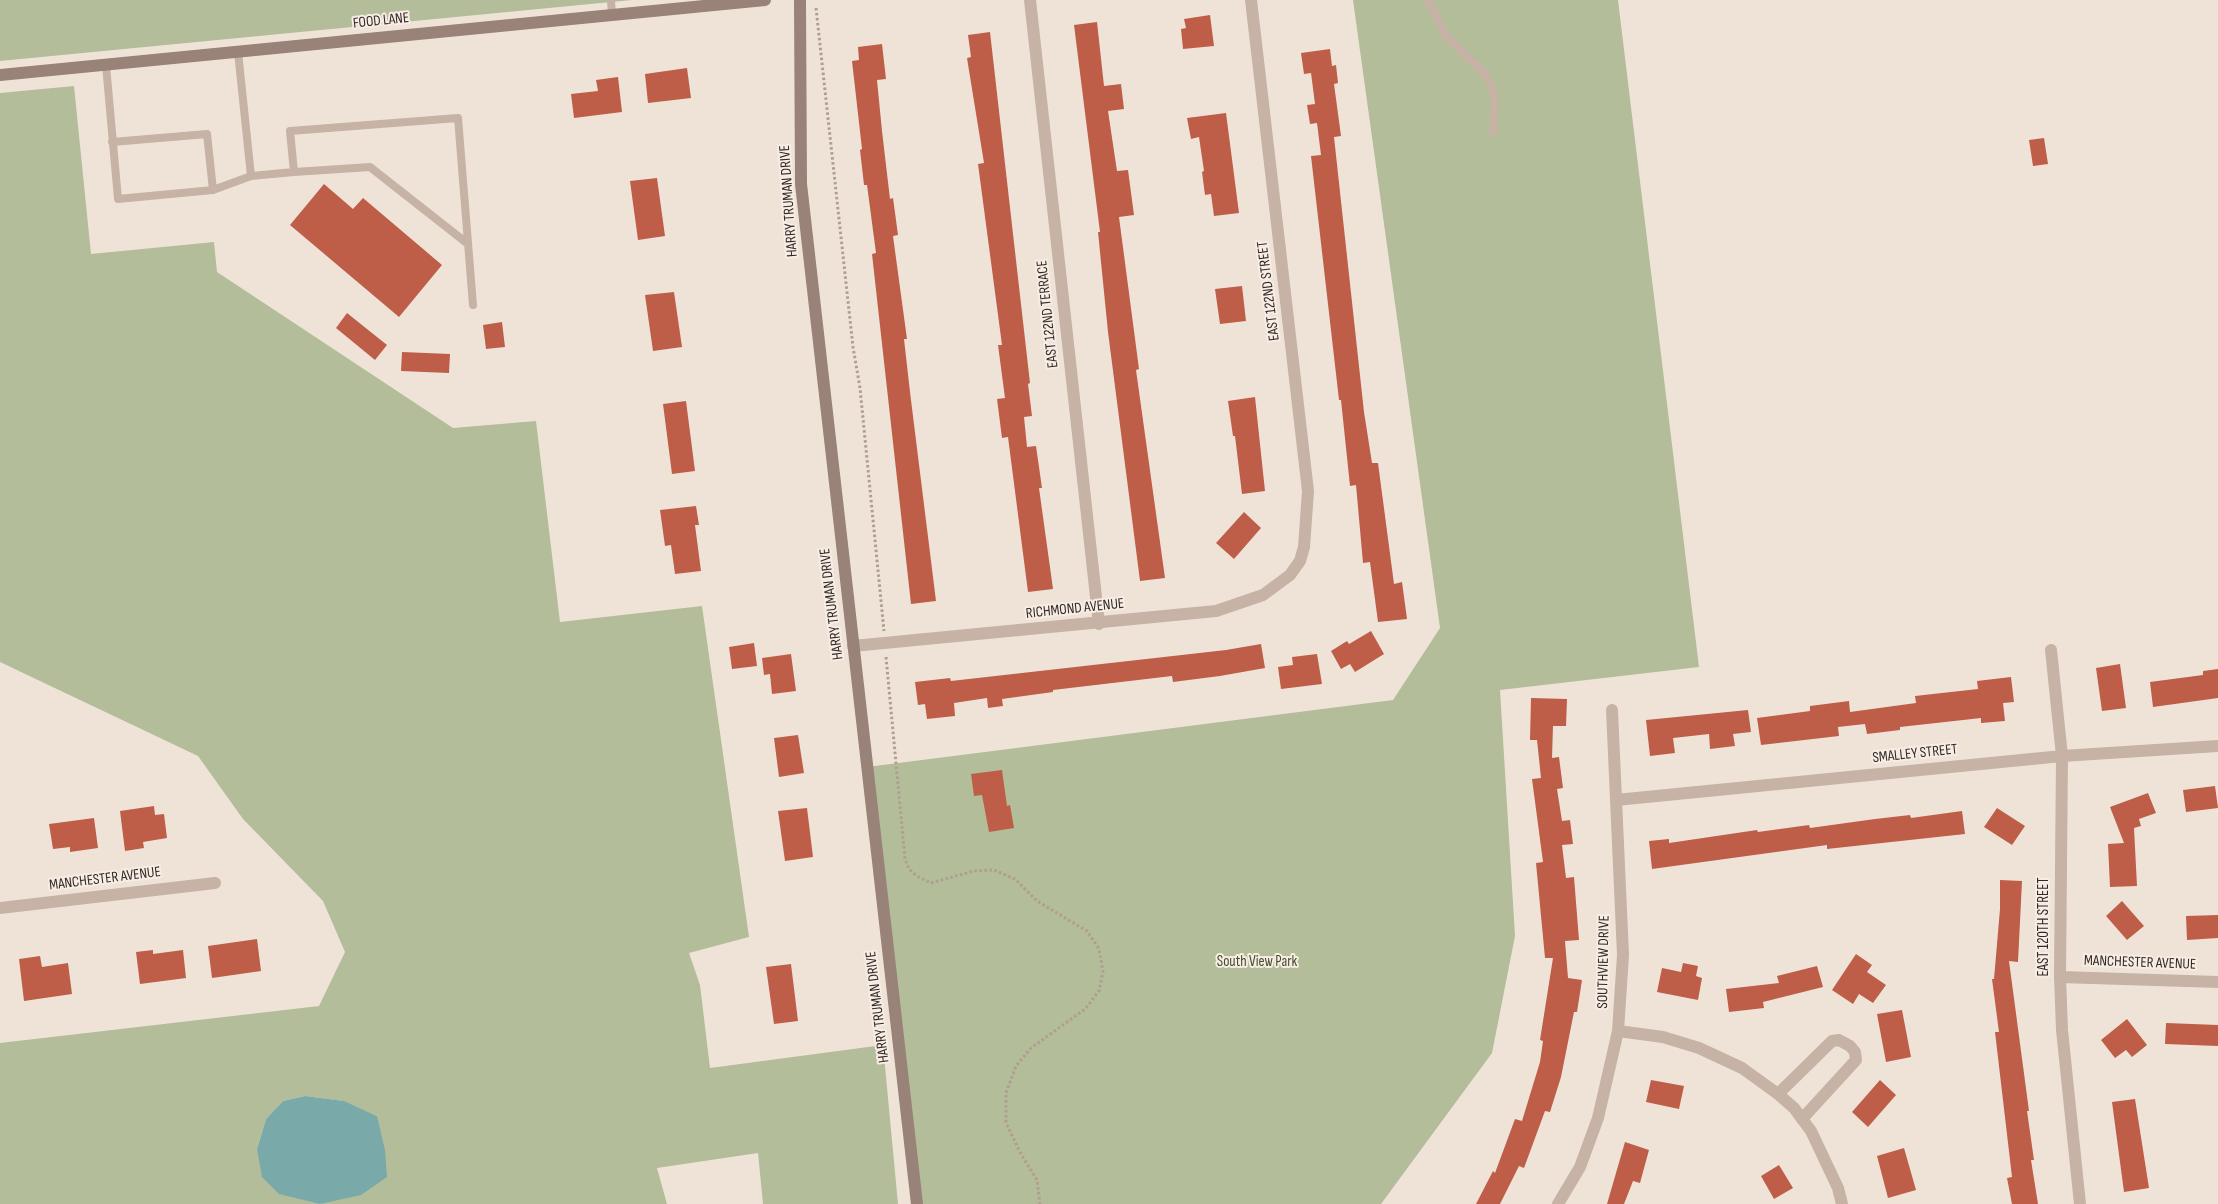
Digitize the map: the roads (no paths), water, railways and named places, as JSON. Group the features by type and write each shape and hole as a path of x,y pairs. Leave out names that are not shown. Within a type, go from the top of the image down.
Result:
{"main road":[{"name":"FOOD LANE","path":"0,75 765,0"},
{"name":"HARRY TRUMAN DRIVE","path":"800,0 801,184 917,1204"}],"street":[{"name":"EAST 122ND TERRACE","path":"1030,0 1099,624"},
{"name":"EAST 122ND STREET","path":"1251,0 1308,491 1304,547 1300,561 1290,575"},
{"name":"RICHMOND AVENUE","path":"853,646 1099,624 1216,611 1263,595 1290,575"},
{"name":"EAST 120TH STREET","path":"2051,650 2062,756 2060,977 2062,1030 2080,1204"},
{"name":"SOUTHVIEW DRIVE","path":"1558,1204 1580,1167 1598,1118 1618,1031 1623,955 1612,710"},
{"name":"SMALLEY STREET","path":"1616,800 2062,756 2218,746"},
{"name":"MANCHESTER AVENUE","path":"0,908 215,882"},
{"name":"MANCHESTER AVENUE","path":"2060,977 2218,982"},
{"path":"1618,1031 1663,1037 1699,1048 1742,1068 1778,1094 1794,1108 1811,1131 1838,1188 1842,1204"},
{"path":"1778,1094 1832,1041 1839,1040 1850,1046 1855,1052 1856,1060 1802,1119"}],"lane":[{"path":"611,0 612,16"},
{"path":"1428,0 1446,36 1484,73 1492,87 1495,102 1493,132"},
{"path":"238,52 252,176"},
{"path":"106,65 118,199 213,190 252,176 370,166 468,244"},
{"path":"294,172 290,131 458,118 473,305"},
{"path":"112,142 207,134 213,190"}],"water":[{"path":"305,1096 344,1101 377,1116 385,1150 387,1177 361,1195 320,1204 279,1194 262,1177 257,1149 266,1119 283,1101"}],"park label":[{"name":"South View Park","path":"1257,962"}]}
